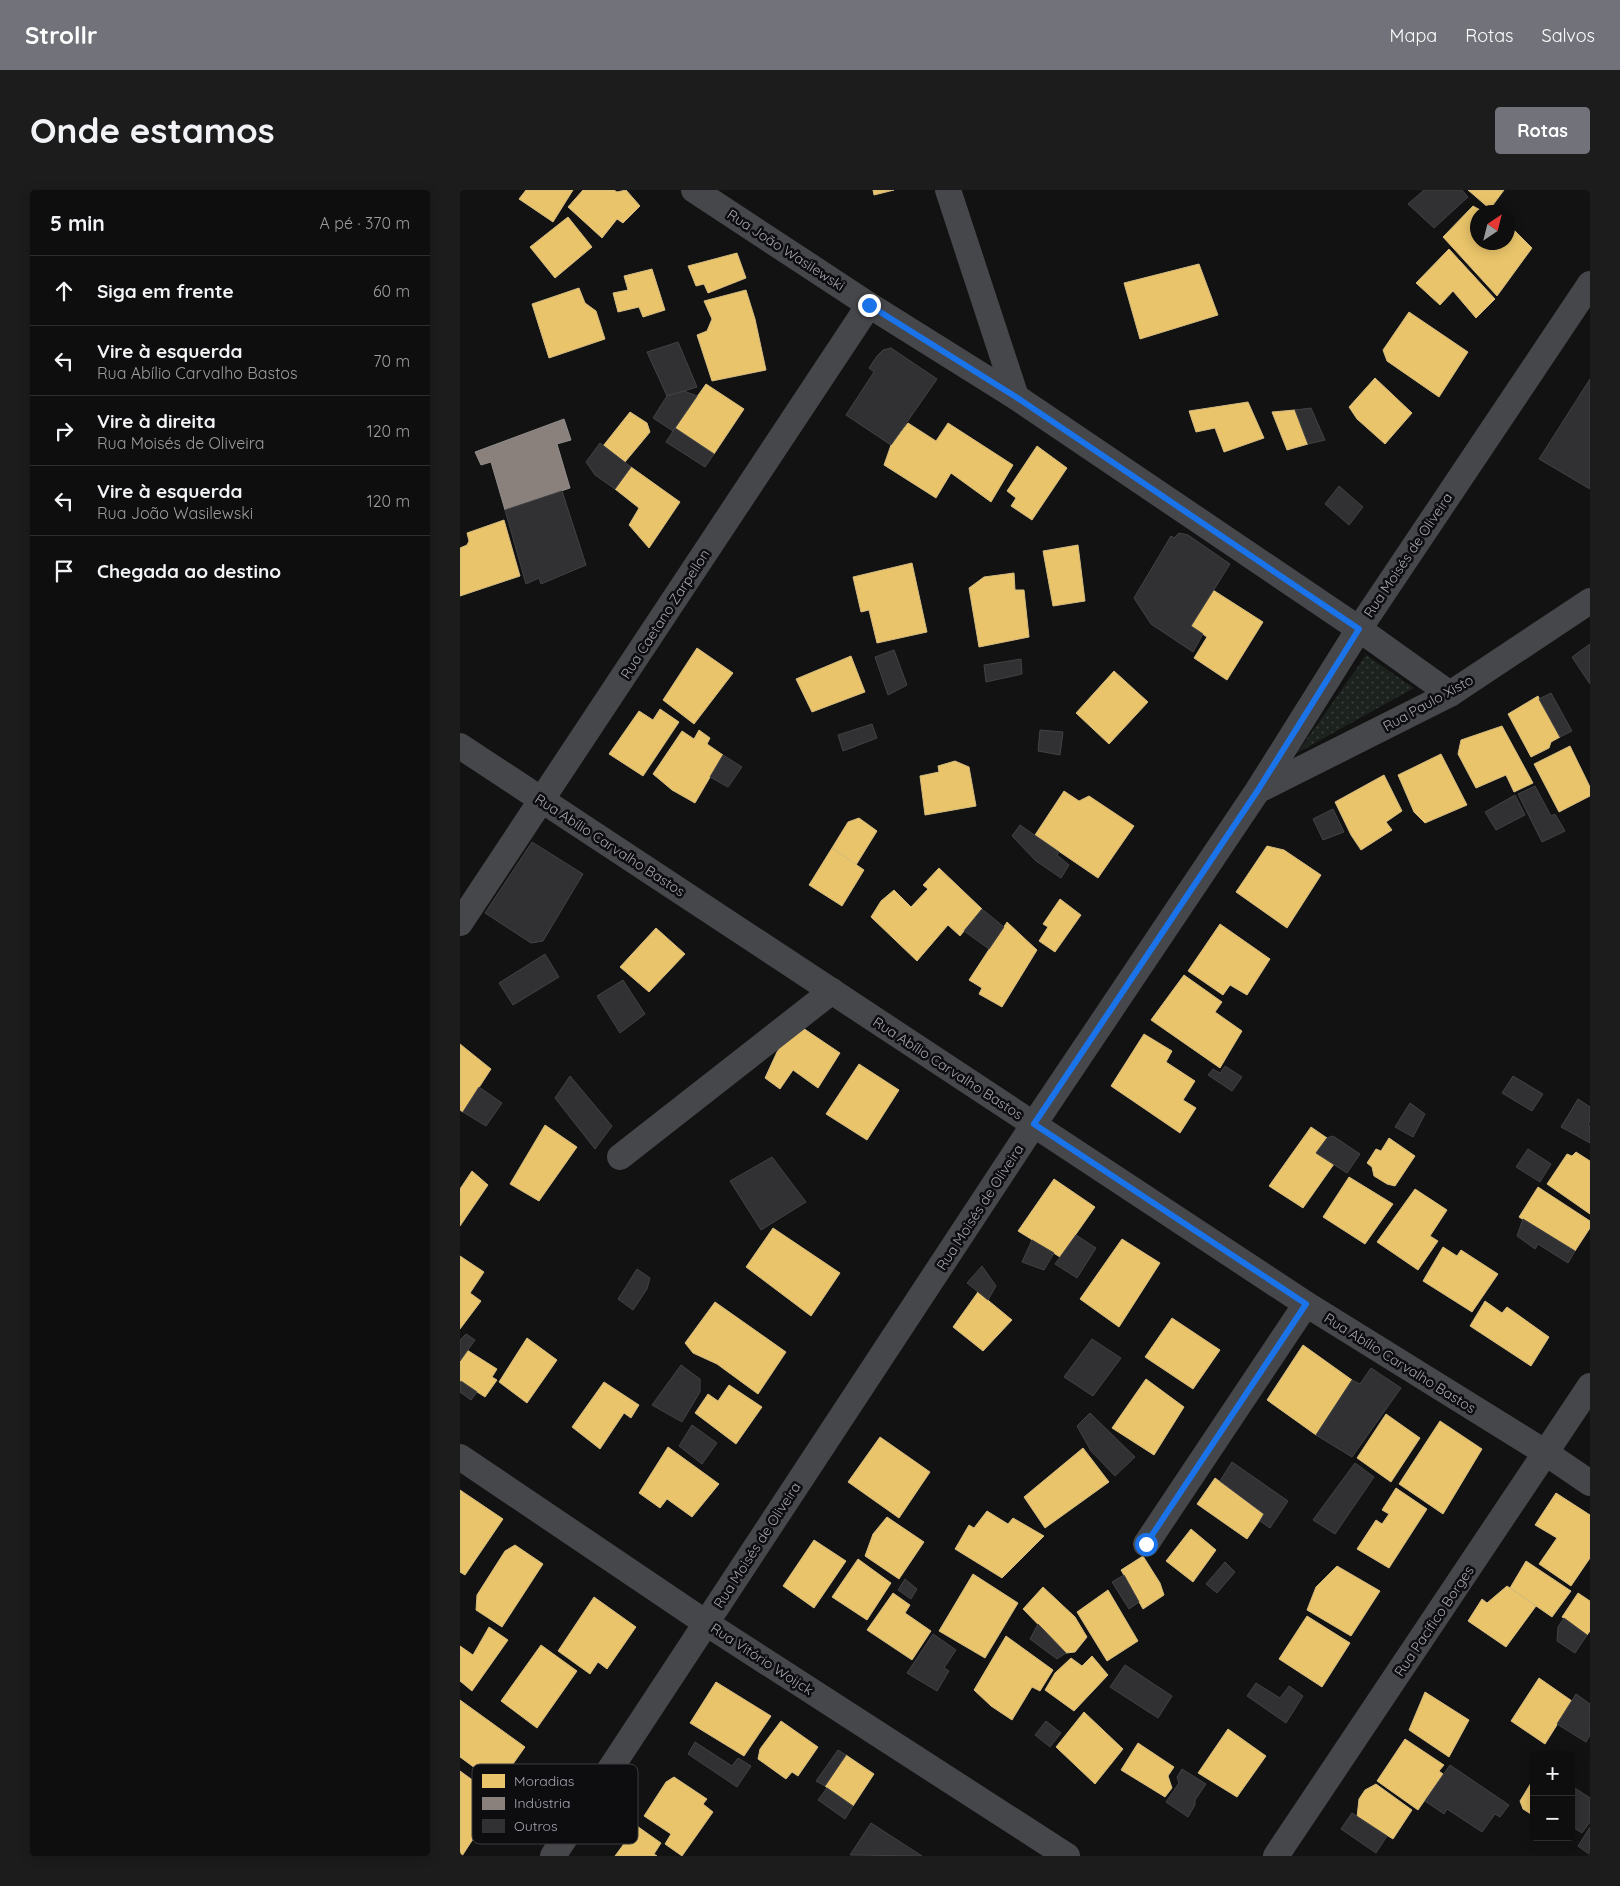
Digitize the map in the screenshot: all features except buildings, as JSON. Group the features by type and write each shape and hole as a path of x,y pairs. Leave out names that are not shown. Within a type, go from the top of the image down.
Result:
{"street":[{"name":"Rua João Wasilewski","path":"694,190 869,305 1016,397 1359,629 1450,694"},
{"path":"948,190 1016,397"},
{"name":"Rua Moisés de Oliveira","path":"613,1764 1034,1124 1258,790 1359,629 1590,284"},
{"name":"Rua Caetano Zarpellon","path":"460,923 869,305"},
{"name":"Rua Paulo Xisto","path":"1258,790 1450,694 1590,602"},
{"name":"Rua Abílio Carvalho Bastos","path":"460,746 1306,1304 1546,1453 1590,1483"},
{"path":"620,1157 832,991"},
{"path":"1146,1544 1306,1304"},
{"name":"Rua Pacífico Borges","path":"1276,1856 1590,1386"},
{"name":"Rua Vitório Woijck","path":"460,1457 706,1623 1067,1856"},
{"name":"Rua Moisés de Oliveira","path":"553,1856 561,1844"}],"shaded area":[{"path":"1366,655 1414,688 1297,753"}],"route":[{"path":"869,305 1016,397 1359,629 1258,790 1034,1124 1306,1304 1146,1544"}]}
